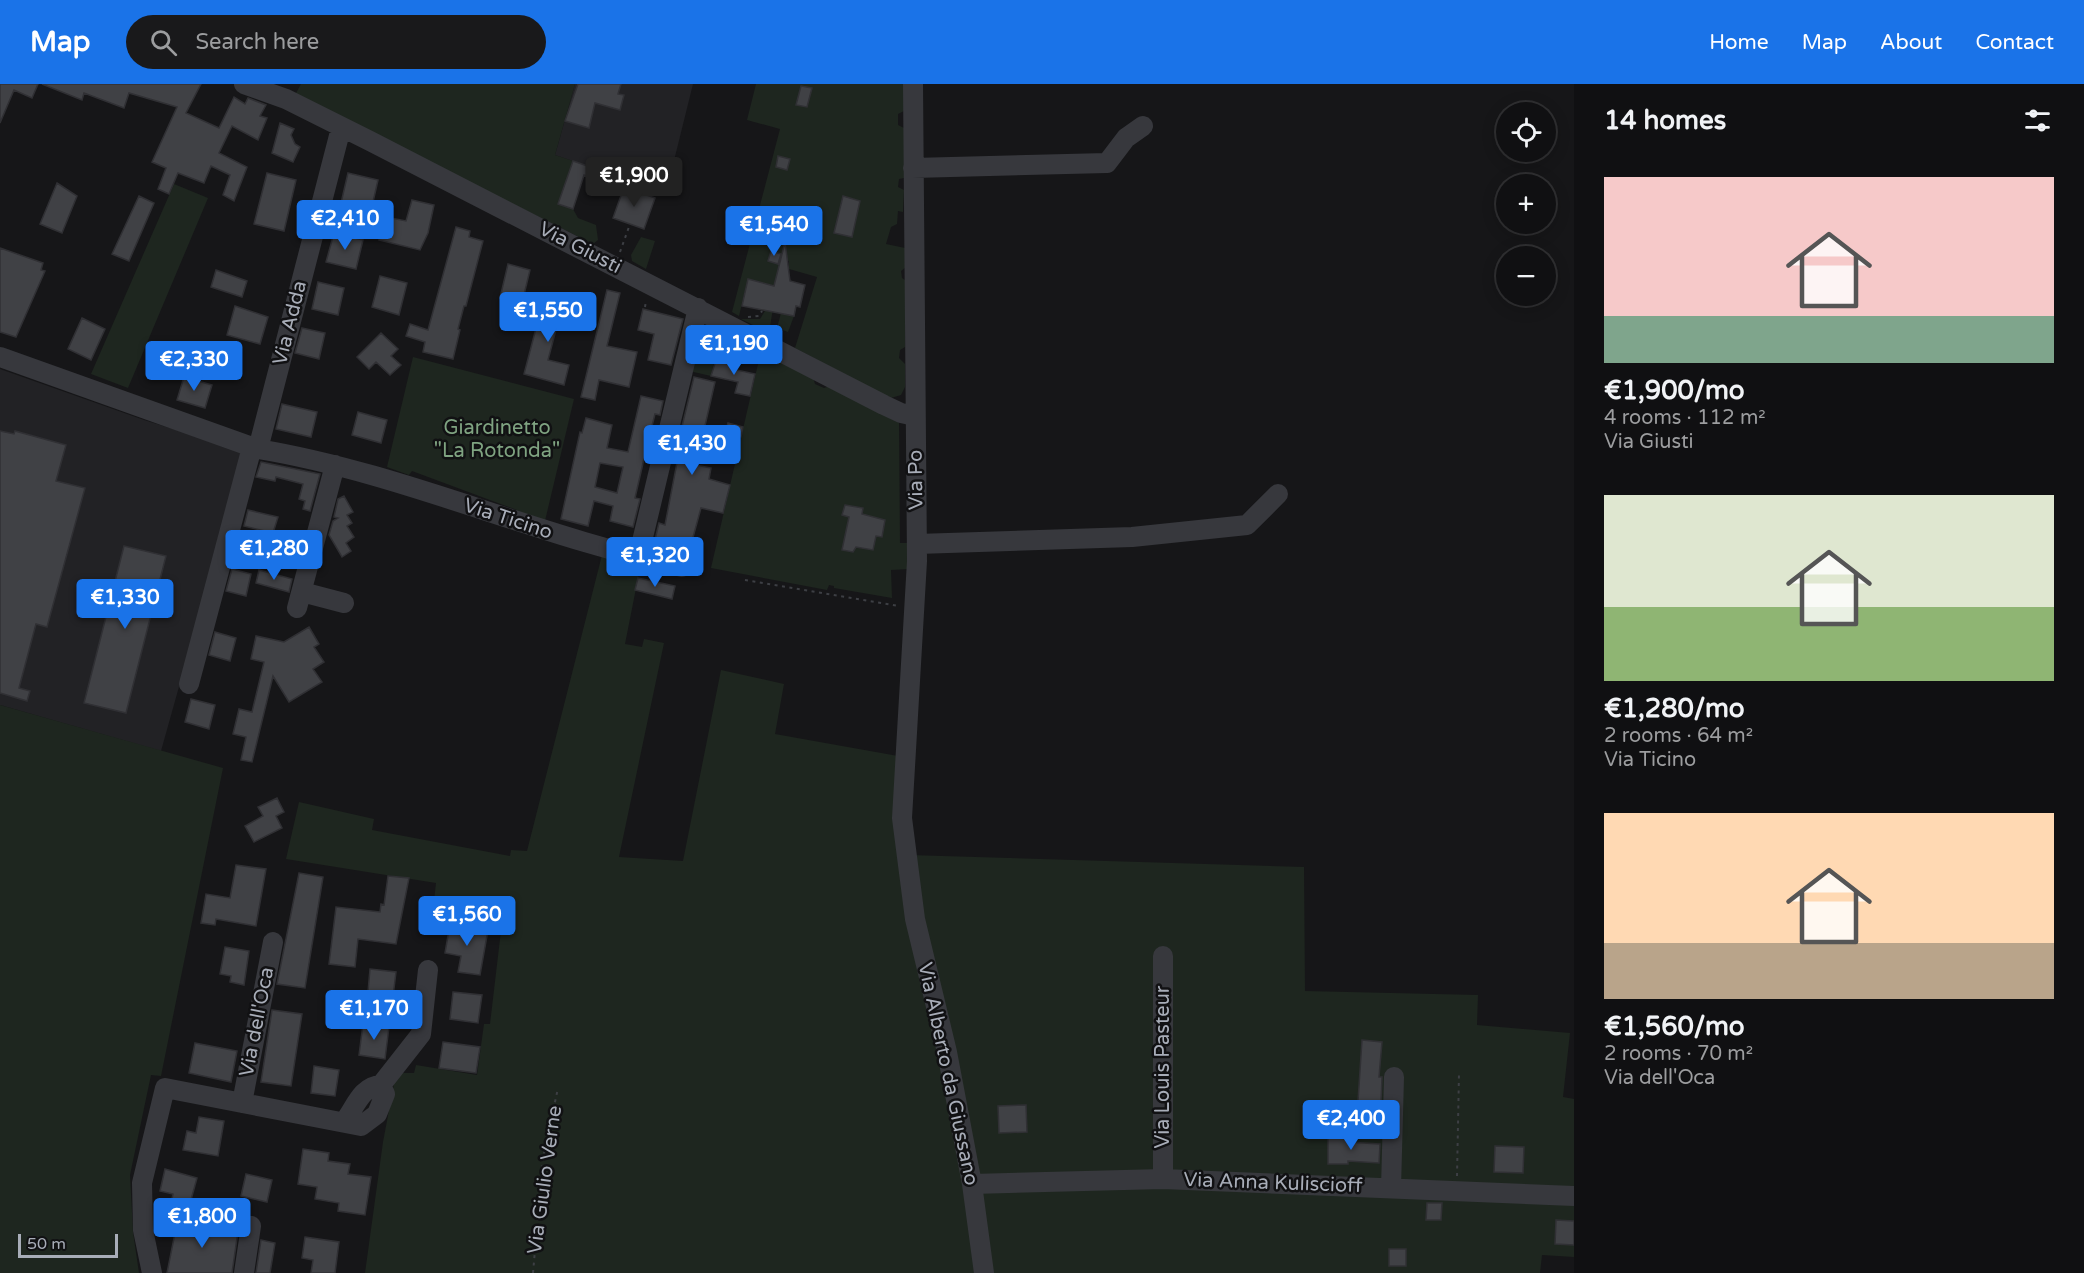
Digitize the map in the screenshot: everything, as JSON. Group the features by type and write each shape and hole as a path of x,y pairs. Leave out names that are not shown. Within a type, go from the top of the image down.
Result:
{"street":[{"name":"Via Giusti","path":"244,84 286,99 892,409 915,416"},
{"name":"Via Po","path":"908,875 902,818 916,608 913,84"},
{"path":"913,168 1107,163 1126,138 1143,126"},
{"name":"Via Adda","path":"189,684 341,128"},
{"path":"638,558 698,308"},
{"name":"Via Ticino","path":"0,357 255,448 371,474 518,523 638,558 682,567"},
{"path":"335,465 299,600 345,603"},
{"path":"916,544 1132,537 1247,525 1278,494"},
{"name":"Via Alberto da Giussano","path":"908,875 915,919 947,1052 972,1184 984,1273"},
{"name":"Via dell'Oca","path":"242,1103 273,942"},
{"name":"Via Louis Pasteur","path":"1163,956 1163,1179"},
{"name":"Via dell'Oca","path":"152,1273 143,1230 142,1183 165,1089 361,1126 377,1114 385,1094 381,1085 421,1034 428,970"},
{"path":"1391,1188 1394,1077"},
{"name":"Via Anna Kuliscioff","path":"972,1184 1163,1179 1574,1196"},
{"path":"244,1273 251,1226"}],"path":[{"path":"619,252 630,224"},
{"path":"740,318 759,316 762,311"},
{"path":"745,580 916,608"},
{"path":"1457,1191 1459,1074"},
{"name":"Via Giulio Verne","path":"533,1273 543,1158 558,1088"}],"shaded area":[{"path":"575,84 693,84 666,193 555,155"},
{"path":"0,369 144,420 245,451 161,751 0,705"}],"green space":[{"path":"301,84 575,84 555,155 573,161 558,204 573,209 578,218 596,225 598,240 593,244 295,95"},
{"path":"756,84 904,84 904,111 898,114 898,125 904,128 904,178 899,179 898,187 904,190 903,212 898,211 897,224 891,227 886,244 905,248 905,268 901,271 902,278 905,280 905,347 900,350 899,358 905,364 905,387 901,395 891,398 884,395 795,348 817,277 789,269 789,261 781,259 769,333 741,319 760,319 765,311 771,285 748,279 739,316 732,312 780,129 747,120","holes":["844,196 860,201 855,224 845,222 842,235 834,233"]},
{"path":"174,184 208,198 128,388 91,374"},
{"path":"641,237 655,241 646,269 632,261 631,255"},
{"path":"781,313 794,316 788,332 777,328"},
{"path":"761,351 765,353 765,359 772,362 777,358 813,377 815,384 824,388 830,386 899,423 900,543 907,543 909,569 891,570 892,598 834,588 829,585 827,590 711,568"},
{"name":"Giardinetto \"La Rotonda\"","path":"413,357 574,399 544,525 518,517 517,510 412,471 409,475 387,467"},
{"path":"693,358 714,362 711,376 689,371"},
{"path":"602,555 641,563 625,644 642,647 644,639 664,643 619,857 683,861 721,670 784,684 775,734 898,756 909,855 1304,867 1305,991 1478,995 1477,1025 1570,1033 1563,1097 1574,1099 1574,1257 1542,1255 1540,1273 365,1273 383,1142 396,1073 414,1073 416,1065 477,1075 484,1024 490,1024 502,922 433,910 436,883 286,859 299,802 374,819 372,830 510,856 511,850 527,851"},
{"path":"0,705 223,768 161,1076 151,1075 130,1175 133,1232 139,1273 0,1273"}],"building":[{"path":"0,84 38,84 32,98 14,90 0,123"},
{"path":"42,84 201,84 186,113 219,128 234,97 245,104 248,98 266,105 260,116 267,118 258,140 232,126 219,153 247,167 234,201 223,195 230,175 211,166 204,183 178,173 169,194 158,189 166,168 152,162 177,107 129,93 124,108 84,93 82,100"},
{"path":"578,84 621,84 618,94 624,95 620,110 595,103 589,128 565,121"},
{"path":"801,86 812,88 807,107 796,105"},
{"path":"280,123 294,129 291,135 295,144 300,147 293,162 272,153"},
{"path":"778,156 790,159 787,170 776,167"},
{"path":"573,161 611,174 608,184 584,175 573,209 558,204"},
{"path":"267,173 296,180 284,231 254,224"},
{"path":"348,173 378,180 371,211 341,203"},
{"path":"57,183 77,196 62,233 40,224"},
{"path":"624,187 655,198 644,229 613,218"},
{"path":"139,196 154,203 129,261 112,254"},
{"path":"843,196 860,201 852,237 834,233"},
{"path":"412,200 434,205 428,233 420,250 379,240 386,217 406,221"},
{"path":"456,227 470,231 469,237 483,241 458,329 460,330 453,359 423,352 425,342 406,336 410,324 428,330"},
{"path":"334,233 363,240 356,269 326,262"},
{"path":"785,242 790,281 805,285 800,307 796,306 794,316 742,306 748,279 774,286"},
{"path":"0,248 43,263 41,270 45,271 16,337 0,332"},
{"path":"771,251 781,254 778,264 768,261"},
{"path":"508,264 530,270 522,303 500,298"},
{"path":"216,270 247,281 242,297 211,287"},
{"path":"380,276 407,283 399,315 372,307"},
{"path":"318,282 344,288 338,315 312,309"},
{"path":"607,290 620,293 607,346 637,352 629,387 599,380 595,400 581,397"},
{"path":"544,298 573,306 568,324 558,322 548,360 569,365 564,385 524,374"},
{"path":"235,306 268,317 260,344 227,335"},
{"path":"643,309 683,319 671,365 648,360 654,334 638,330"},
{"path":"82,318 105,329 91,360 68,349"},
{"path":"302,328 325,333 319,359 295,353"},
{"path":"381,333 398,349 391,356 401,365 390,375 376,362 369,369 357,357"},
{"path":"717,357 731,360 732,369 755,374 750,396 735,393 738,382 711,376"},
{"path":"184,377 212,385 205,408 177,400"},
{"path":"694,377 715,382 696,465 711,468 709,479 730,485 723,513 701,508 689,552 654,544 659,523 665,525 680,447 677,447"},
{"path":"641,396 663,401 660,415 655,414 646,450 635,498 640,499 633,527 610,521 613,506 594,501 588,526 561,519 580,432 582,433 586,418 612,425 607,448 628,452","holes":["600,463 623,467 617,493 595,487"]},
{"path":"282,404 317,412 311,437 276,429"},
{"path":"358,412 387,420 381,443 352,435"},
{"path":"728,423 743,427 741,437 725,434"},
{"path":"0,431 14,434 15,431 66,445 56,481 85,488 47,627 36,624 19,688 30,691 27,701 0,693"},
{"path":"261,462 320,474 310,511 303,509 305,501 299,499 303,484 276,477 275,481 256,477"},
{"path":"344,496 353,512 347,515 352,523 347,526 354,537 346,543 351,551 342,557 329,535 333,521 338,518 334,517 338,499"},
{"path":"845,505 863,508 862,514 885,520 882,537 876,536 873,550 856,547 853,552 842,550 849,517 842,515"},
{"path":"248,510 278,517 273,533 244,526"},
{"path":"124,546 166,556 126,713 84,703"},
{"path":"232,569 251,574 246,596 226,591"},
{"path":"259,570 292,579 289,592 256,583"},
{"path":"638,578 675,586 672,599 635,590"},
{"path":"309,627 319,644 314,647 324,662 313,669 322,682 289,702 273,676 252,762 241,760 246,737 233,734 239,709 252,712 264,662 251,659 256,636 284,642"},
{"path":"215,632 236,638 230,661 209,655"},
{"path":"191,699 215,705 209,729 185,722"},
{"path":"277,798 284,812 276,816 282,828 254,842 245,826 263,816 258,807"},
{"path":"236,865 266,869 256,926 216,919 215,925 201,923 206,894 230,898"},
{"path":"299,873 323,877 305,988 277,984"},
{"path":"388,876 409,878 396,944 358,939 355,967 329,964 336,907 380,912 381,904 384,905"},
{"path":"450,924 488,930 480,975 458,972 461,956 445,953"},
{"path":"225,947 249,951 244,985 230,982 231,976 220,974"},
{"path":"370,969 396,972 392,1005 367,1003"},
{"path":"453,992 482,995 478,1023 450,1019"},
{"path":"272,1010 302,1014 291,1086 261,1082"},
{"path":"363,1024 389,1027 385,1059 359,1055"},
{"path":"1362,1040 1382,1042 1379,1077 1382,1077 1381,1102 1358,1101"},
{"path":"443,1042 480,1047 476,1073 439,1068"},
{"path":"195,1043 237,1051 231,1082 189,1073"},
{"path":"314,1066 339,1070 335,1096 311,1093"},
{"path":"1026,1105 1027,1132 999,1133 998,1106"},
{"path":"199,1117 224,1121 218,1156 183,1150 187,1131 196,1133"},
{"path":"1328,1134 1348,1134 1348,1142 1380,1144 1379,1163 1348,1161 1348,1164 1328,1164"},
{"path":"1495,1146 1524,1147 1523,1173 1494,1172"},
{"path":"303,1149 329,1153 328,1161 350,1164 348,1174 371,1177 365,1215 338,1211 339,1203 315,1199 317,1187 298,1184"},
{"path":"165,1169 197,1178 189,1207 171,1203 173,1194 160,1191"},
{"path":"246,1174 272,1180 267,1202 241,1196"},
{"path":"1427,1203 1442,1203 1441,1220 1426,1220"},
{"path":"178,1218 238,1231 232,1273 167,1273"},
{"path":"1556,1220 1574,1221 1574,1245 1555,1244"},
{"path":"305,1237 339,1242 335,1273 311,1273 313,1260 302,1258"},
{"path":"261,1240 275,1243 270,1273 256,1273"},
{"path":"1389,1249 1406,1249 1406,1266 1389,1266"}]}
